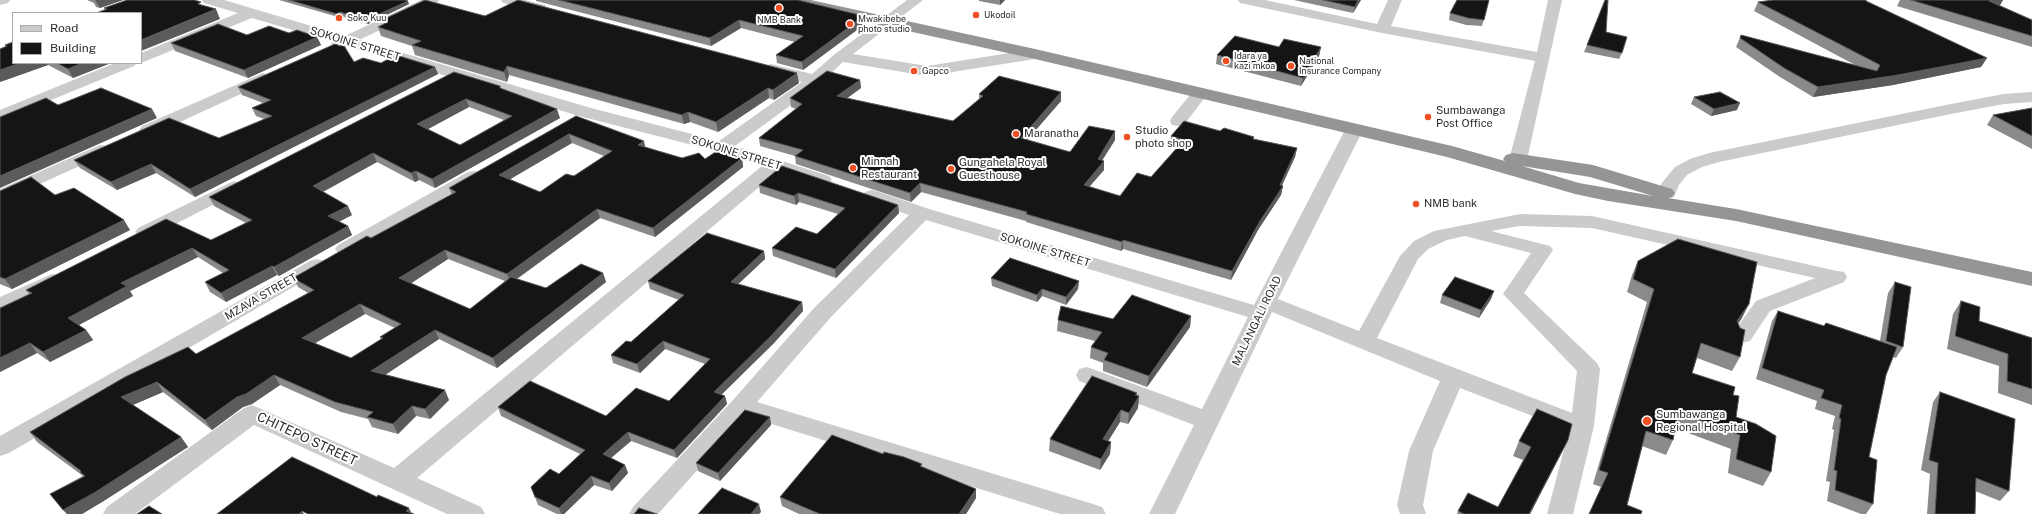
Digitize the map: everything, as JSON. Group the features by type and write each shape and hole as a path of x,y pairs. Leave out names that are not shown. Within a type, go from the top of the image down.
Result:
{"highway":[{"path":"790,0 1035,54 1452,152 1562,175 1601,173 1736,215"},
{"path":"1452,152 1518,160 1562,175 1601,193 1736,215 2032,279"},
{"path":"1601,173 1606,185 1601,193"}],"street":[{"name":"SOKOINE STREET","path":"209,0 585,112 722,147 922,213 1263,308 1365,340 1454,377 1582,426"},
{"path":"324,51 432,0"},
{"path":"508,0 554,12"},
{"path":"722,147 815,80 840,57 916,0"},
{"path":"1245,0 1382,29 1543,58"},
{"path":"1382,29 1396,0"},
{"path":"1518,160 1543,58 1555,0"},
{"path":"142,58 251,13"},
{"path":"840,57 927,71 1035,54"},
{"path":"0,116 127,64"},
{"path":"754,64 815,80"},
{"path":"0,196 274,73"},
{"path":"434,84 455,74"},
{"path":"1178,121 1200,93"},
{"path":"1667,193 1670,184 1681,171 1696,163 1715,157 1951,109 2004,99 2032,97"},
{"path":"565,124 585,112"},
{"name":"MALANGALI ROAD","path":"1162,514 1263,308 1354,130"},
{"path":"397,480 775,164"},
{"name":"MZAVA STREET","path":"0,447 490,166"},
{"path":"128,241 247,180"},
{"path":"642,514 741,406 823,312 922,213"},
{"path":"1365,340 1410,256 1421,245 1441,235 1520,220 1592,222 1837,277 1763,306 1742,336"},
{"path":"1465,231 1543,250 1514,294 1589,368 1582,426 1560,514"},
{"path":"2,302 64,274"},
{"path":"1087,375 1208,421"},
{"path":"1413,514 1410,504 1421,451 1454,377"},
{"path":"741,406 1093,514"},
{"name":"CHITEPO STREET","path":"116,514 258,408 397,480 472,514"}],"building":[{"path":"127,0 194,0 201,2 198,4 216,9 142,40 142,12 99,12 107,9 104,8"},
{"path":"289,0 408,1 366,20 340,12 337,14"},
{"path":"425,0 485,16 518,0 797,73 773,90 768,88 716,122 688,112 682,115 507,66 504,72 412,45 421,41 378,27 388,22 382,20"},
{"path":"559,0 798,0 864,16 802,62 776,55 803,36 739,20 710,38"},
{"path":"1323,0 1358,0 1355,7"},
{"path":"1457,0 1489,0 1484,20 1468,18 1450,13"},
{"path":"1605,0 1608,0 1606,32 1627,37 1622,53 1587,45"},
{"path":"1773,0 1866,0 1987,58 1898,75 1818,87 1784,68 1740,38 1741,35 1877,71 1880,65 1758,2"},
{"path":"1911,0 1991,0 1989,1 2032,20 2032,36"},
{"path":"218,24 247,35 269,26 289,33 297,30 317,37 244,70 171,43"},
{"path":"1235,36 1279,47 1284,39 1321,47 1303,78 1217,55"},
{"path":"12,42 12,64 17,64 0,70 0,49 7,46 5,45"},
{"path":"335,44 340,46 343,44 354,62 363,58 381,63 396,55 435,67 190,189 151,164 111,182 74,160 169,118 219,138 272,116 252,108 271,100 238,87"},
{"path":"59,64 80,64 68,69"},
{"path":"827,71 860,80 837,96 953,121 983,96 979,94 999,76 1061,92 1021,138 1070,152 1089,126 1115,131 1098,159 1104,161 1084,185 1120,196 1137,173 1151,177 1184,140 1171,136 1184,121 1220,131 1224,128 1254,137 1253,139 1297,148 1280,185 1283,186 1260,221 1232,271 1123,240 1122,242 1026,214 1027,212 920,183 910,193 795,156 803,150 759,138 802,104 790,98"},
{"path":"454,72 500,86 500,88 557,109 432,179 416,171 411,173 373,153 313,186 348,206 328,216 348,226 274,267 272,266 221,293 205,282 229,270 192,248 121,283 127,286 68,318 86,330 43,352 30,343 0,358 0,308 32,293 26,290 166,219 211,240 252,220 209,197","holes":["466,99 512,116 460,145 417,124"]},
{"path":"101,88 152,109 0,176 0,117 46,98 58,105"},
{"path":"1720,92 1740,103 1714,109 1694,97"},
{"path":"2032,108 2032,136 1993,115"},
{"path":"576,116 644,141 638,145 682,158 699,153 705,159 717,151 742,158 653,228 597,209 507,274 445,250 399,278 470,309 511,277 546,288 581,264 603,273 493,358 435,330 371,371 445,390 425,409 412,406 393,424 367,417 373,412 335,402 274,375 246,394 237,397 205,420 157,382 121,397 181,437 94,493 63,510 50,494 85,476 80,472 81,471 30,432 125,377 188,347 196,354 314,290 293,278 367,236 371,238 456,192 449,188","holes":["569,134 612,151 574,176 566,174 540,192 499,175","360,304 401,324 380,337 383,338 351,358 302,338"]},
{"path":"782,166 898,205 835,269 772,248 796,227 817,234 845,208 798,193 794,196 759,185"},
{"path":"31,177 55,195 74,188 124,220 5,279 0,277 0,191"},
{"path":"707,233 764,251 731,282 802,302 771,336 714,392 725,396 674,450 628,432 603,454 625,465 609,483 591,476 559,508 535,497 531,487 550,469 559,474 585,450 498,407 530,381 606,416 636,388 669,401 710,359 663,341 637,364 611,355 626,341 631,342 684,295 648,281"},
{"path":"1678,239 1757,262 1749,304 1737,321 1740,328 1745,330 1740,357 1701,343 1692,373 1735,387 1733,395 1739,396 1736,417 1756,424 1776,436 1771,472 1736,459 1740,435 1678,412 1673,440 1646,431 1627,505 1642,511 1641,514 1589,514 1608,473 1599,470 1654,289 1633,279 1638,261"},
{"path":"1010,258 1079,281 1066,297 1042,289 1037,295 991,278"},
{"path":"1455,277 1494,291 1481,310 1442,295"},
{"path":"1895,282 1911,287 1903,347 1886,341"},
{"path":"1132,295 1191,316 1149,376 1104,360 1108,353 1091,347 1102,332 1058,320 1061,306 1113,319"},
{"path":"1961,301 1980,307 1979,321 2032,338 2032,389 2007,381 2008,354 1955,336"},
{"path":"1778,311 1824,326 1826,323 1897,347 1886,375 1869,457 1877,460 1873,504 1835,490 1837,471 1834,470 1841,419 1839,418 1842,405 1821,398 1824,390 1762,368"},
{"path":"1092,376 1137,393 1135,395 1139,396 1129,413 1121,410 1103,439 1111,442 1101,459 1050,439"},
{"path":"1940,392 2015,419 2009,491 1976,478 1975,514 1935,514 1938,463 1929,460"},
{"path":"1537,409 1572,424 1568,440 1529,514 1464,514 1458,511 1468,493 1498,507 1531,447 1519,441"},
{"path":"745,410 770,417 718,473 696,463"},
{"path":"832,435 883,454 884,452 904,457 922,464 920,466 976,489 959,514 820,514 780,497"},
{"path":"292,457 377,497 378,495 409,508 406,511 414,514 308,514 302,511 299,514 217,514"},
{"path":"722,488 759,504 751,514 698,514"},
{"path":"149,506 162,514 137,514"},
{"path":"639,508 657,514 634,514"}],"place":[{"name":"NMB Bank","path":"779,8"},
{"name":"Ukodoil","path":"976,15"},
{"name":"Soko Kuu","path":"339,18"},
{"name":"Mwakibebe photo studio","path":"850,24"},
{"name":"Idara ya kazi mkoa","path":"1226,61"},
{"name":"National Insurance Company","path":"1291,66"},
{"name":"Gapco","path":"914,71"},
{"name":"Sumbawanga Post Office","path":"1428,117"},
{"name":"Maranatha","path":"1016,134"},
{"name":"Studio photo shop","path":"1127,137"},
{"name":"Minnah Restaurant","path":"853,168"},
{"name":"Gungahela Royal Guesthouse","path":"951,169"},
{"name":"NMB bank","path":"1416,204"},
{"name":"Sumbawanga Regional Hospital","path":"1647,421"}]}
